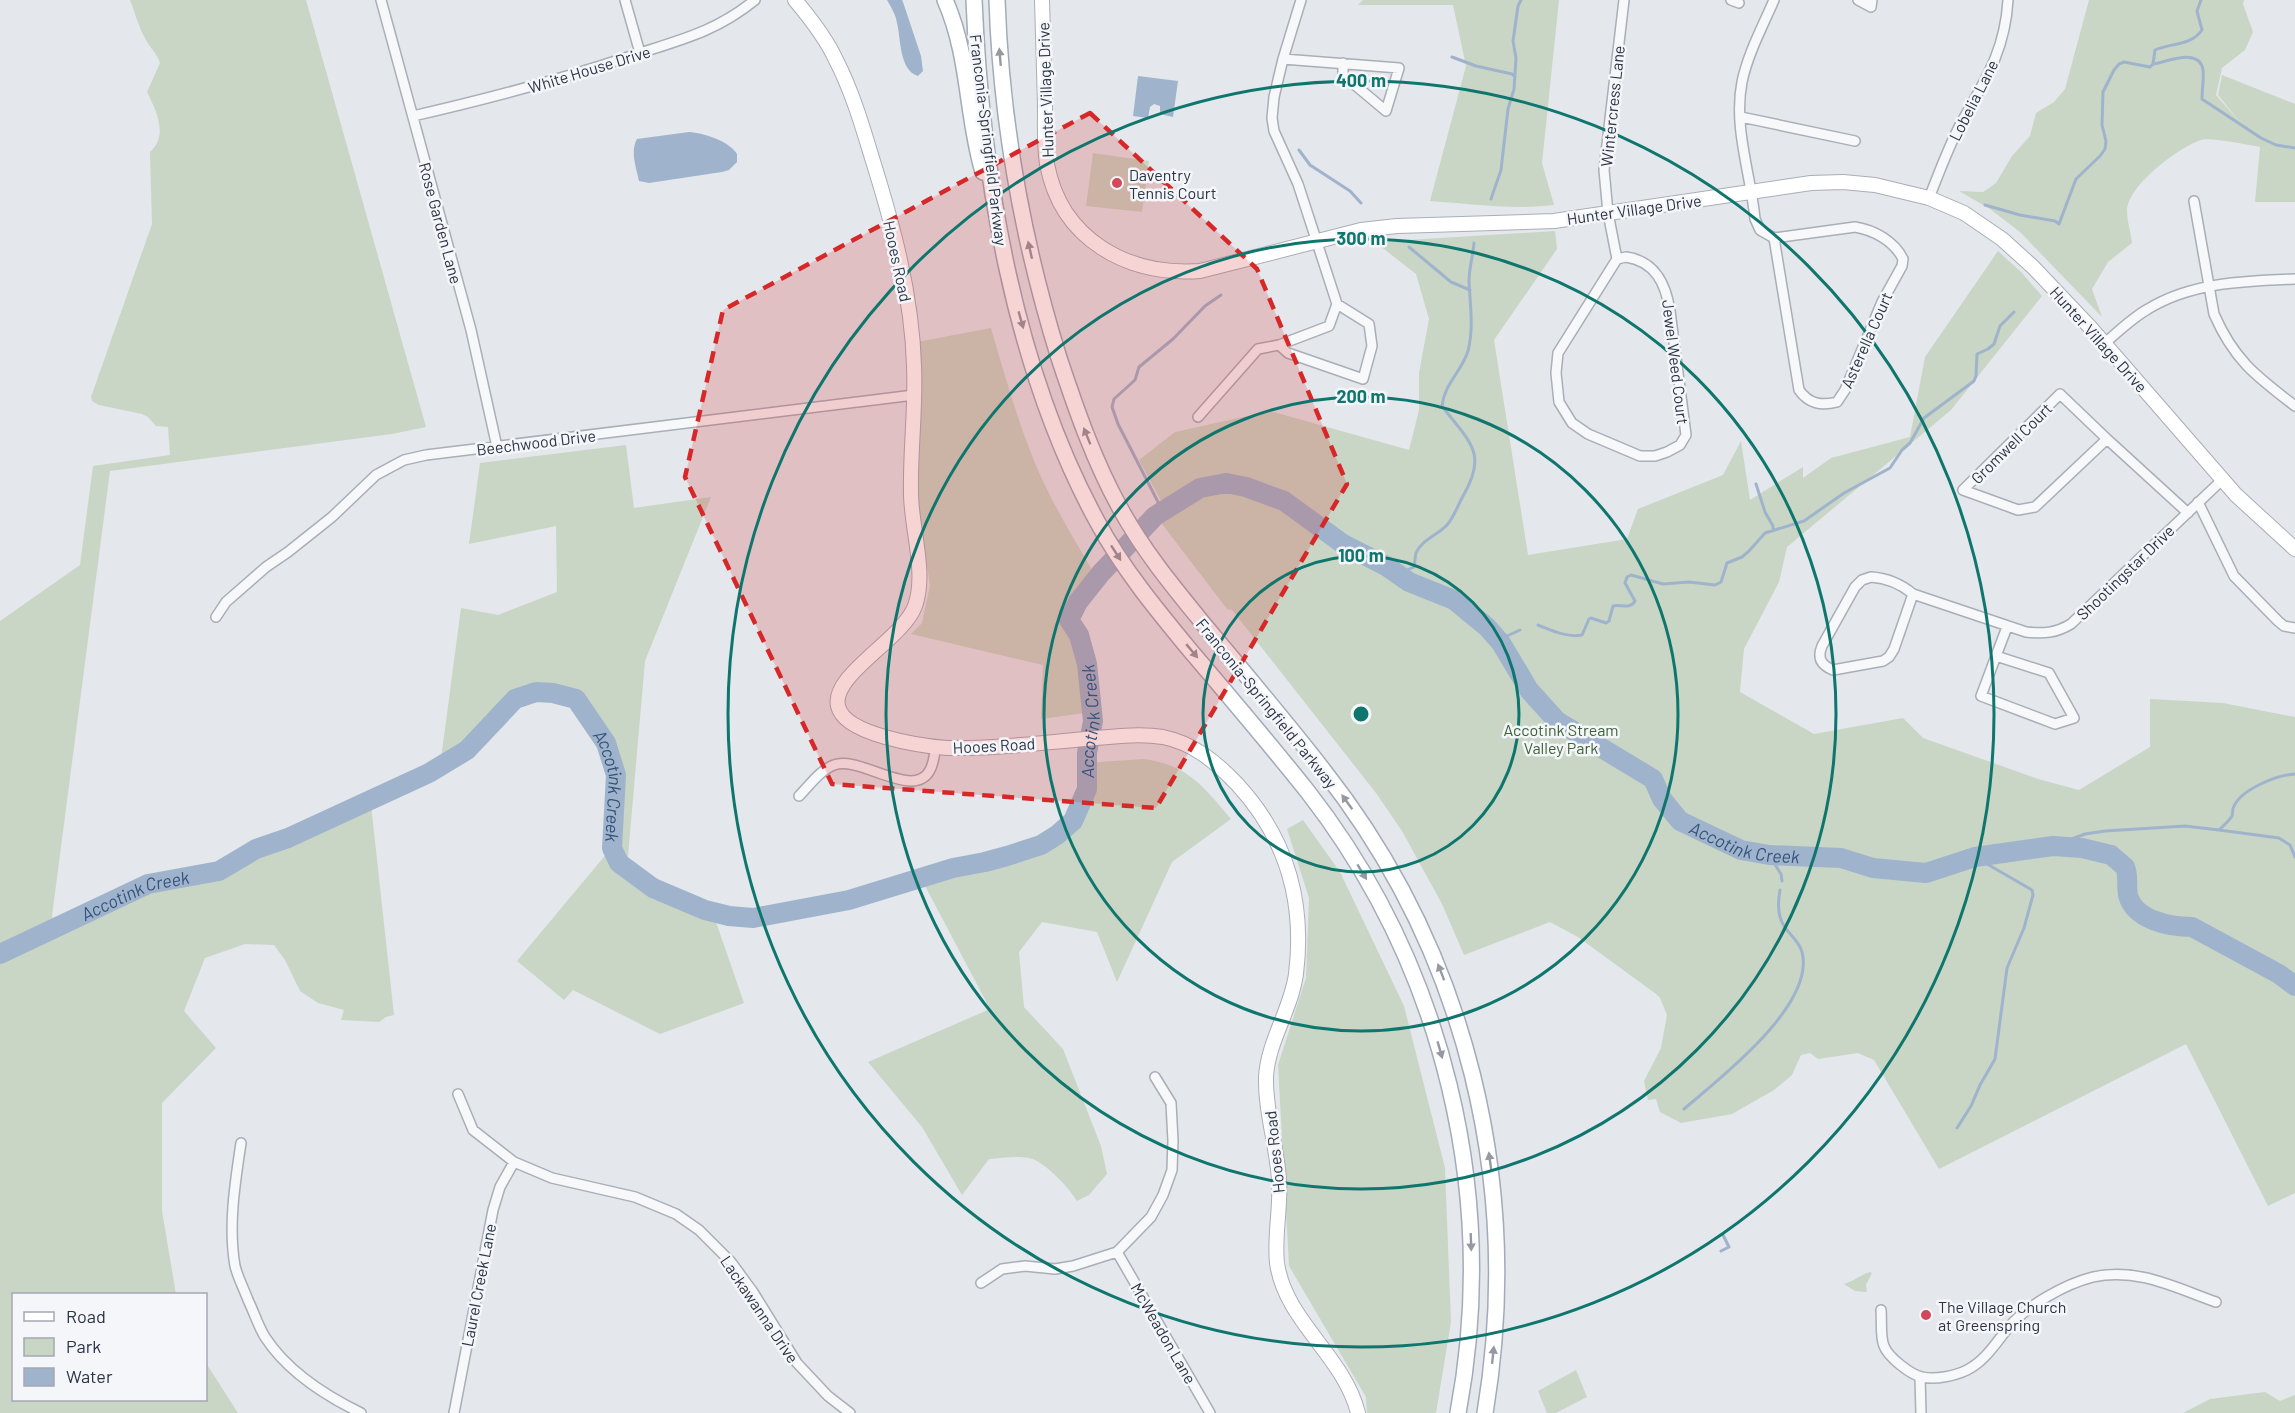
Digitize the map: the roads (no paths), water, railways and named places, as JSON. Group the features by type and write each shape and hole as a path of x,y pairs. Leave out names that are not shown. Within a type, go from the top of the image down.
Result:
{"main road":[{"path":"945,0 959,34 975,146 996,216"},
{"name":"Franconia-Springfield Parkway","path":"974,0 978,72 996,216 1014,295 1034,366 1060,439 1087,502 1120,559 1154,606 1298,780 1332,825 1387,916 1422,995 1450,1087 1469,1201 1471,1297 1467,1355 1458,1413"},
{"name":"Franconia-Springfield Parkway","path":"997,0 1007,125 1027,238 1045,311 1068,385 1095,458 1110,490 1142,545 1175,590 1321,767 1362,822 1419,923 1449,995 1468,1051 1480,1099 1495,1205 1497,1303 1485,1413"}],"street":[{"name":"Rose Garden Lane","path":"381,0 471,330 497,447"},
{"path":"625,0 640,53"},
{"name":"White House Drive","path":"413,116 562,79 696,36 720,25 755,0"},
{"name":"Hooes Road","path":"795,0 816,25 836,59 850,91 881,186 897,246 906,289 912,343 914,395 911,494 920,577 918,597 902,628 845,681 840,689 837,703 842,717 853,725 890,737 936,747 964,748 1121,736 1151,736 1174,740 1208,756 1246,793 1267,822 1281,848 1291,878 1298,934 1293,993 1270,1054 1266,1078 1279,1182 1278,1268 1288,1298 1344,1378 1353,1394 1358,1413"},
{"name":"Hunter Village Drive","path":"1042,0 1047,164 1055,191 1072,220 1092,240 1105,250 1137,266 1154,270 1200,271 1361,230 1397,226 1554,221 1811,183 1843,182 1875,185 1929,198 1964,213 2002,239 2033,267 2105,343 2222,480 2250,510 2295,549"},
{"path":"1198,417 1258,349 1280,345 1329,326 1337,304 1298,184 1274,131 1272,118 1274,97 1283,59 1301,0"},
{"name":"Wintercress Lane","path":"1608,213 1604,170 1624,0"},
{"path":"1774,0 1744,75 1741,102 1755,219 1760,231 1774,238"},
{"path":"1858,0 1871,7 1872,0"},
{"name":"Lobelia Lane","path":"1929,198 1947,151 1992,70 2004,29 2008,0"},
{"path":"1283,59 1344,63 1399,68 1386,111 1343,75 1344,63"},
{"path":"1741,117 1855,141"},
{"path":"2193,201 2214,314 2237,357 2254,374 2295,406"},
{"path":"1608,213 1617,260"},
{"name":"Asterella Court","path":"1855,227 1866,228 1892,244 1903,259 1902,266 1882,302 1845,390 1837,402 1818,405 1799,390 1774,238 1855,227"},
{"name":"Jewel Weed Court","path":"1626,257 1633,258 1647,265 1659,275 1668,292 1686,435 1680,445 1655,456 1640,456 1588,434 1572,423 1559,402 1556,373 1558,353 1617,260 1626,257"},
{"path":"2105,343 2148,309 2184,292 2231,282 2295,279"},
{"path":"1280,345 1288,353 1363,379 1372,346 1369,324 1337,304"},
{"name":"Gromwell Court","path":"2107,439 2035,507 2018,510 1963,490 2060,394 2188,513"},
{"name":"Beechwood Drive","path":"216,617 226,602 266,567 332,517 368,482 384,470 413,458 914,395"},
{"name":"Shootingstar Drive","path":"1913,594 1894,649 1889,657 1882,661 1833,669 1821,662 1819,653 1847,599 1862,580 1871,577 1881,578 1906,588 1913,594 2007,627 2042,634 2058,631 2071,624 2222,480"},
{"path":"2198,502 2234,576 2278,621 2284,626 2295,628"},
{"path":"1996,656 2049,673 2073,718 2055,724 1981,696 1996,656 2007,627"},
{"path":"799,796 826,770 844,763 864,767 898,780 917,779 928,773 936,747"},
{"path":"981,1283 1002,1269 1025,1266 1055,1269 1118,1252 1151,1217 1163,1195 1172,1170 1171,1103 1155,1077"},
{"name":"Lackawanna Drive","path":"458,1094 473,1130 514,1162 552,1178 634,1197 669,1210 699,1230 736,1269 797,1363 833,1401 850,1413"},
{"path":"241,1143 234,1194 233,1243 236,1268 255,1316 265,1337 304,1378 333,1399 361,1413"},
{"name":"Laurel Creek Lane","path":"454,1413 493,1210 500,1187 514,1162"},
{"name":"McWeadon Lane","path":"1118,1252 1210,1413"},
{"path":"1881,1310 1884,1346 1897,1363 1920,1377 1939,1377 1966,1371 1986,1356 2009,1326 2035,1305 2059,1291 2092,1278 2115,1273 2130,1274 2216,1302"},
{"path":"1920,1377 1921,1413"}],"water":[{"path":"887,0 902,0 903,2 921,56 923,71 918,76 912,73 904,61 896,20"},
{"path":"1138,76 1178,81 1173,117 1160,114 1160,106 1154,104 1150,107 1148,118 1133,116"},
{"path":"689,132 709,136 728,145 737,154 737,162 729,170 722,172 649,183 639,181 634,154 637,139"}],"waterway":[{"path":"1491,199 1501,170 1508,109 1514,89 1516,58 1513,41 1521,0"},
{"path":"1985,205 2020,215 2055,221 2059,224 2076,179 2105,149 2106,141 2102,125 2103,92 2114,70 2124,62 2150,67 2153,64 2155,50 2186,42 2197,35 2202,30 2197,11 2201,0"},
{"path":"1452,57 1476,66 1512,74 1515,77"},
{"path":"2153,64 2190,57 2196,59 2201,63 2203,70 2202,99 2261,138 2276,145 2295,148"},
{"path":"1299,150 1310,165 1350,191 1361,203"},
{"path":"1398,574 1414,567 1419,548 1449,522 1471,481 1474,468 1475,457 1467,438 1442,406 1446,391 1465,358 1470,342 1469,276 1474,243"},
{"path":"1409,247 1451,282 1470,290"},
{"path":"1155,516 1158,502 1118,424 1112,407 1114,399 1135,380 1139,367 1173,339 1205,306 1221,295"},
{"path":"1538,625 1559,633 1576,636 1582,635 1591,618 1606,623 1609,621 1613,606 1628,606 1635,601 1625,583 1627,577 1631,575 1663,584 1689,582 1715,585 1721,582 1727,563 1742,557 1765,533 1804,521 1844,493 1890,468 1902,450 1910,443 1924,418 1974,381 1977,354 1994,344 2000,326 2014,312"},
{"name":"Accotink Creek","path":"0,954 148,884 219,871 256,849 288,838 429,773 467,750 515,699 536,692 553,693 576,699 606,743 616,775 612,848 619,863 653,888 705,910 729,916 753,918 849,900 953,868 985,862 1041,845 1073,821 1087,789 1087,753 1093,721 1087,664 1079,635 1069,620 1078,602 1101,573 1155,516 1200,488 1226,483 1246,487 1284,501 1343,544 1386,566 1409,582 1454,600 1487,627 1501,643 1529,690 1557,721 1653,779 1662,799 1680,821 1741,850 1769,855 1841,858 1873,868 1926,873 1975,857 2053,846 2082,848 2111,855 2125,867 2128,895 2137,911 2154,920 2174,926 2192,927 2279,974 2295,986"},
{"path":"1756,484 1773,530"},
{"path":"1496,637 1507,636 1520,630"},
{"path":"2053,846 2085,834 2105,831 2185,826 2219,830 2231,818 2234,806 2244,794 2270,780 2295,774"},
{"path":"2219,830 2279,838 2290,845 2295,857"},
{"path":"1769,855 1781,874 1782,881"},
{"path":"1957,1128 1995,1059 2007,968 2024,928 2033,895 2032,890 1975,857"},
{"path":"1684,1109 1761,1039 1780,1017 1794,995 1802,973 1802,952 1780,917 1780,890"},
{"path":"1721,1251 1729,1247 1723,1235"}],"place":[{"name":"Daventry Tennis Court","path":"1117,183"},
{"name":"The Village Church at Greenspring","path":"1926,1315"}],"park label":[{"name":"Accotink Stream Valley Park","path":"1561,738"}]}
